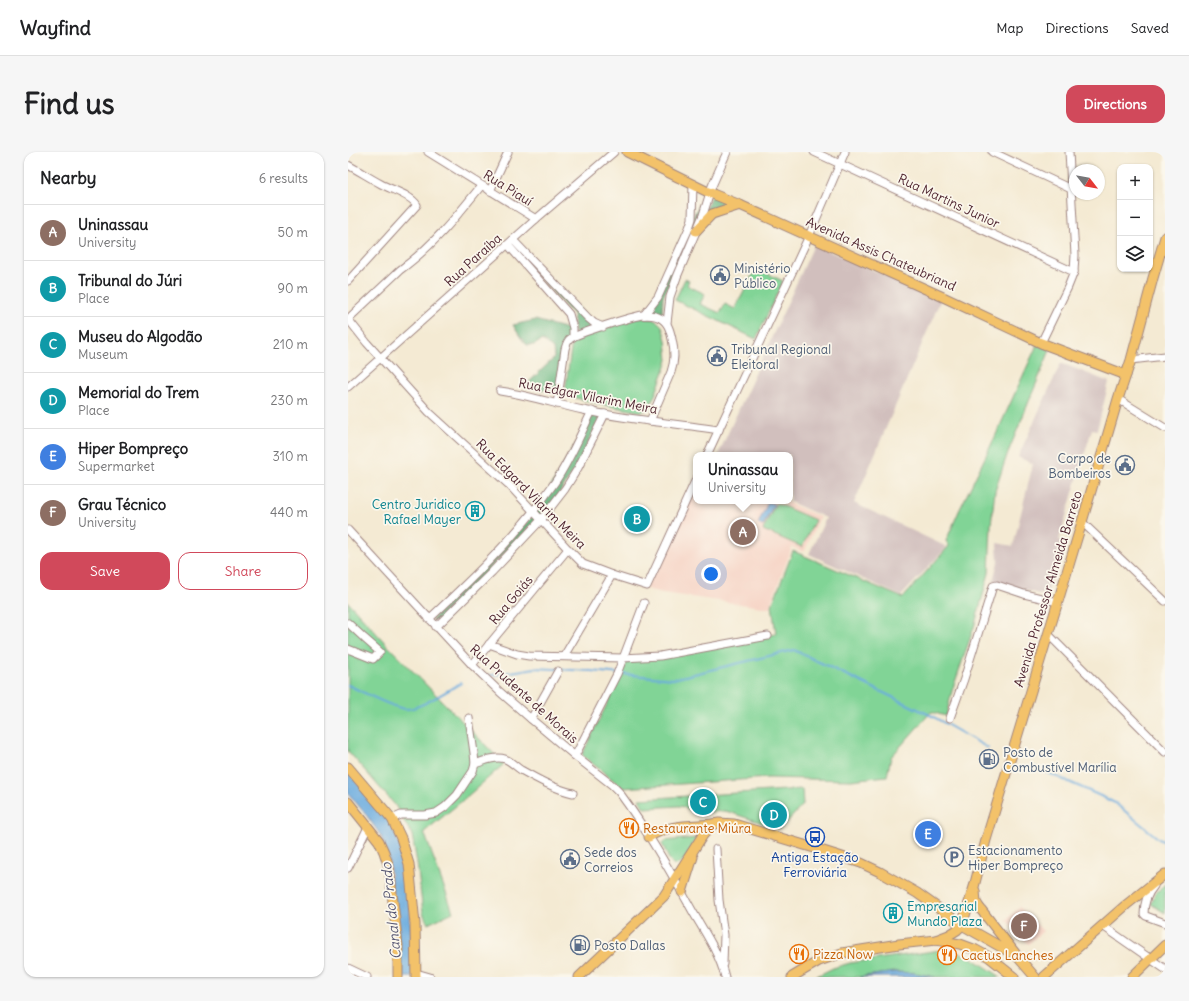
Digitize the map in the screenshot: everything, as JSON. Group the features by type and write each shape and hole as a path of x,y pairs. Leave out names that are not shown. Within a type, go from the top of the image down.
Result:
{"main road":[{"name":"Avenida Assis Chateubriand","path":"627,152 693,184 711,190 740,205 1041,343 1126,375"},
{"path":"696,231 712,214 740,205"},
{"name":"Avenida Professor Almeida Barreto","path":"962,925 974,887 986,840 1131,360 1165,237"},
{"path":"348,767 392,819 401,838 409,864 415,924 416,975"},
{"path":"348,802 368,827 381,847 389,867 398,945 398,977"},
{"path":"649,837 664,829 719,823 734,824 861,863 917,893 962,925 1017,956"},
{"path":"579,977 664,896 703,835 713,824"},
{"path":"682,892 696,846"},
{"path":"1044,977 1126,905 1162,876"},
{"path":"974,887 976,902 979,907 1035,977"},
{"path":"792,977 819,961 835,955 886,946 936,940 950,935 962,925"},
{"path":"936,940 960,944 976,950 990,957 1014,977"},
{"path":"1132,977 1165,945"}],"street":[{"name":"Rua Piauí","path":"428,152 536,219"},
{"path":"490,191 508,152"},
{"name":"Rua Paraíba","path":"348,387 536,219 614,152"},
{"path":"650,422 674,365 674,348 667,323 670,297 727,152"},
{"name":"Rua Martins Junior","path":"814,152 1074,272"},
{"path":"709,452 809,236 845,152"},
{"path":"992,152 1069,189"},
{"path":"1069,152 1069,164"},
{"path":"348,165 402,194 413,201 417,206 348,281"},
{"path":"644,315 658,297 689,228 692,219 693,184"},
{"path":"348,318 442,233 481,186"},
{"path":"1041,343 1074,272 1071,200"},
{"path":"511,242 588,318 594,323 603,327"},
{"path":"511,242 570,314 573,337"},
{"path":"557,404 566,346 570,339 603,327 644,315 658,317 667,323"},
{"name":"Rua Edgard Vilarim Meira","path":"348,318 367,343 429,412 498,475 583,564 646,586 693,485"},
{"path":"1131,360 1165,356"},
{"name":"Rua Edgar Vilarim Meira","path":"500,391 592,412 650,422 719,430"},
{"path":"1118,399 1165,428"},
{"path":"429,619 489,560 533,512 556,481 592,412"},
{"path":"436,627 492,572 541,520 565,489 578,468 605,414"},
{"path":"1082,522 1165,601"},
{"name":"Rua Prudente de Morais","path":"348,530 472,665 531,719 619,792 675,880 714,948 723,967"},
{"name":"Rua Goiás","path":"472,665 568,550"},
{"path":"564,656 612,575"},
{"path":"950,718 994,586 997,585 1024,594 1058,602"},
{"path":"575,756 621,666 644,603"},
{"path":"348,623 380,652 374,658 348,649"},
{"path":"1048,634 1165,752"},
{"path":"490,644 517,654 529,656 624,658 660,656 768,636"},
{"path":"531,719 558,671"},
{"path":"392,819 401,814 425,815 436,813 445,807 457,795 473,771 475,764 469,718"},
{"path":"475,764 491,758 505,759 528,773 564,791 573,793"},
{"path":"348,868 368,827"},
{"path":"716,849 724,935 723,967 725,977"},
{"path":"1162,876 1147,896 1144,914 1165,923"},
{"path":"1103,926 1165,970"},
{"path":"348,968 367,977"},
{"path":"416,975 430,977"}],"shaded area":[{"path":"814,245 941,299 854,503 947,547 901,596 809,554 826,518 793,503 793,452 719,452"},
{"path":"1061,363 1109,382 1097,430 1092,429 1059,540 1064,542 1046,596 993,581 998,562 997,543 1013,546 1033,464 1018,457"},
{"path":"693,487 693,504 791,504 820,517 804,552 792,547 769,608 663,593 646,589"},
{"path":"1020,907 1043,931 1028,944 1006,920"}],"green space":[{"path":"706,194 708,195 698,215 695,229 663,297 662,315 644,313 652,303 687,226"},
{"path":"712,196 733,204 700,222"},
{"path":"514,243 597,327 575,333 573,314 510,245"},
{"path":"756,268 783,281 756,339 675,300 685,279 689,281 687,285 705,294 700,304 720,313 725,304 735,309"},
{"path":"638,318 652,319 658,322 662,326 666,340 668,360 656,393 648,409 641,412 568,396 565,391 572,343 576,338"},
{"path":"535,320 568,329 570,334 557,392 528,387 528,383 554,358 553,349 542,340 534,345 527,345 513,325"},
{"path":"1037,345 1050,350 1007,455 995,491 991,525 989,573 975,624 952,691 946,716 931,712 891,757 887,776 851,780 768,778 623,788 582,755 628,661 776,634 772,605 793,551 903,598 949,546 946,541 959,511"},
{"path":"593,414 602,415 574,471 556,498 540,518 536,512"},
{"path":"776,504 815,520 802,547 763,530"},
{"path":"534,515 537,519 437,624 432,619"},
{"path":"348,602 388,646 504,764 424,832 453,912 428,924 423,913 412,835 395,805 348,751"},
{"path":"802,789 803,805 780,829 725,811 696,813 679,806 644,808 639,799"},
{"path":"696,838 682,862 674,864 670,861 662,844 664,841"},
{"path":"1165,884 1165,913 1151,904 1155,894"},
{"path":"948,949 969,956 1001,977 935,977 914,973 895,972 860,977 815,977 833,968 850,963"}],"water":[{"path":"767,504 774,504 763,526 758,524"},
{"path":"348,772 391,823 404,856 410,902 412,977 400,977 389,860 381,836 348,793"},
{"path":"895,972 914,973 935,977 860,977"}],"waterway":[{"path":"487,676 535,668 591,671 673,679 794,650 932,716 988,748"},
{"path":"348,685 384,702 405,709 425,703 461,683"},
{"path":"1035,767 1115,803 1159,839 1165,842"}],"place":[{"name":"Ministério Público","path":"720,275"},
{"name":"Tribunal Regional Eleitoral","path":"717,356"},
{"name":"Corpo de Bombeiros","path":"1125,465"},
{"name":"Centro Juridico Rafael Mayer","path":"475,511"},
{"name":"Tribunal do Júri","path":"637,519"},
{"name":"Uninassau","path":"743,532"},
{"name":"Posto de Combustível Marília","path":"989,759"},
{"name":"Museu do Algodão","path":"703,802"},
{"name":"Memorial do Trem","path":"774,815"},
{"name":"Restaurante Miúra","path":"629,828"},
{"name":"Hiper Bompreço","path":"928,834"},
{"name":"Antiga Estação Ferroviária","path":"815,837"},
{"name":"Estacionamento Hiper Bompreço","path":"954,857"},
{"name":"Sede dos Correios","path":"570,859"},
{"name":"Empresarial Mundo Plaza","path":"893,913"},
{"name":"Grau Técnico","path":"1024,926"},
{"name":"Posto Dallas","path":"580,945"},
{"name":"Pizza Now","path":"799,954"},
{"name":"Cactus Lanches","path":"947,955"}],"water label":[{"name":"Canal do Prado","path":"391,911"}]}
